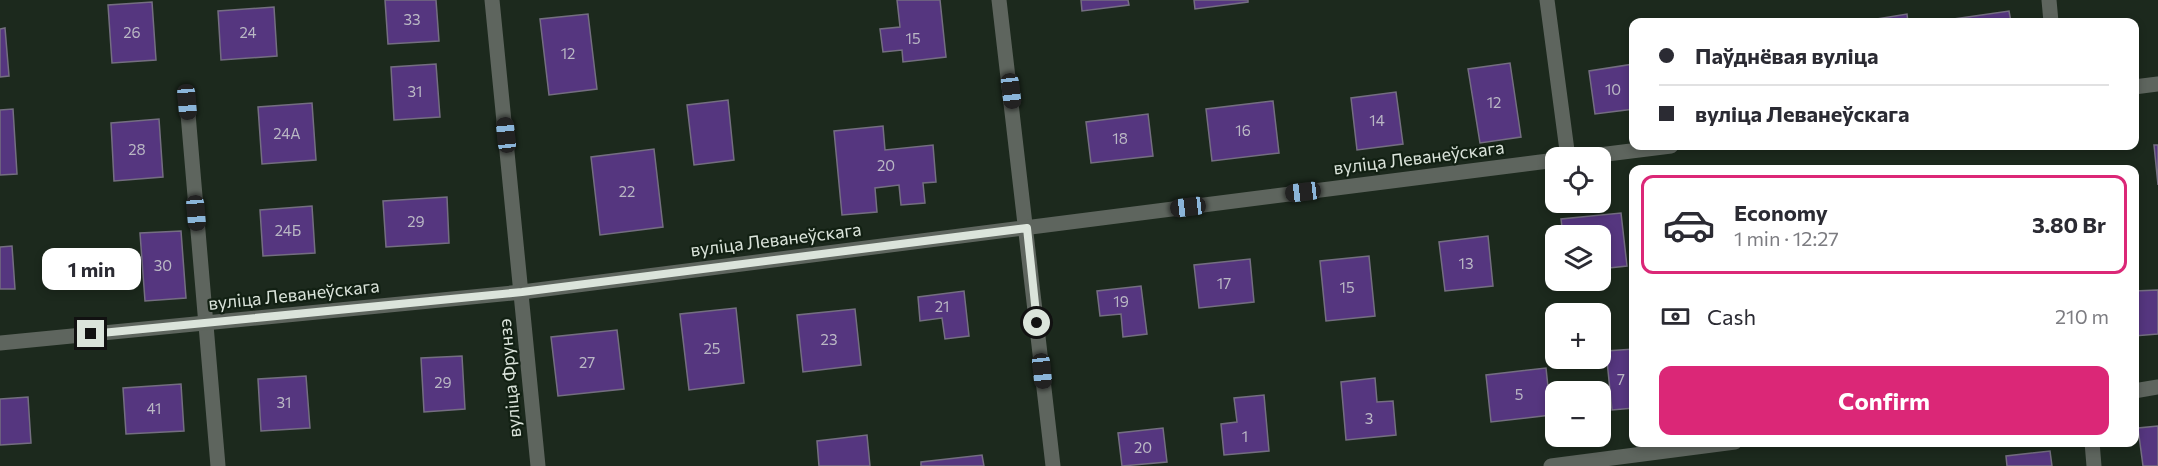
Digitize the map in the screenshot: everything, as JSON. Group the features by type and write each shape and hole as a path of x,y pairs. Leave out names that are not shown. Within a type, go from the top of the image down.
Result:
{"street":[{"name":"вуліца Фрунзэ","path":"492,0 538,466"},
{"path":"999,0 1053,466"},
{"path":"1547,0 1567,147"},
{"path":"2049,0 2051,18"},
{"path":"2139,86 2158,84"},
{"path":"187,102 218,466"},
{"path":"1611,154 1639,150"},
{"name":"вуліца Леванеўскага","path":"0,343 522,292 1545,161"},
{"path":"2139,390 2158,387"},
{"path":"1551,466 1697,447"},
{"path":"2092,447 2094,466"}],"building":[{"path":"385,0 436,0 439,41 388,44"},
{"path":"897,0 940,0 946,57 903,62 902,50 883,52 880,29 900,27"},
{"path":"1081,0 1128,0 1129,5 1082,11"},
{"path":"1194,0 1248,0 1248,2 1195,9"},
{"path":"152,2 156,60 112,63 108,5"},
{"path":"274,7 277,56 221,60 218,11"},
{"path":"2009,11 2010,18 1961,18"},
{"path":"588,14 597,89 549,95 540,19"},
{"path":"1907,14 1908,18 1882,18"},
{"path":"5,28 9,76 0,77 0,29"},
{"path":"1510,63 1521,137 1480,143 1468,69"},
{"path":"436,64 440,117 394,120 391,67"},
{"path":"1629,65 1629,110 1595,114 1589,71"},
{"path":"1396,92 1403,144 1357,150 1351,98"},
{"path":"728,100 734,160 694,165 687,105"},
{"path":"1273,101 1279,153 1212,161 1206,109"},
{"path":"312,103 316,160 262,164 258,107"},
{"path":"13,109 17,174 0,175 0,110"},
{"path":"1148,114 1153,156 1091,163 1086,122"},
{"path":"159,119 163,177 114,181 111,123"},
{"path":"883,126 885,150 933,145 936,182 923,183 925,203 901,205 899,185 875,188 877,212 842,215 834,131"},
{"path":"2154,145 2158,145 2158,185"},
{"path":"654,149 663,227 600,235 591,157"},
{"path":"447,197 449,243 386,247 383,201"},
{"path":"312,206 315,253 263,256 260,210"},
{"path":"1621,213 1627,266 1611,268 1611,225 1562,225 1561,219"},
{"path":"181,231 186,298 145,301 140,233"},
{"path":"1488,236 1493,286 1445,291 1439,242"},
{"path":"12,246 15,289 0,289 0,247"},
{"path":"1369,256 1375,316 1326,321 1320,261"},
{"path":"1250,259 1254,302 1199,308 1194,265"},
{"path":"1141,286 1147,334 1123,337 1121,314 1100,316 1097,291"},
{"path":"2158,290 2158,334 2139,336 2139,291"},
{"path":"964,291 969,336 945,339 942,318 920,321 918,297"},
{"path":"736,308 744,383 689,390 680,314"},
{"path":"855,309 861,365 803,372 797,315"},
{"path":"617,330 624,389 558,396 551,337"},
{"path":"1629,349 1629,408 1612,410 1611,381 1609,381 1608,369 1611,369 1611,351"},
{"path":"462,356 465,409 424,412 421,358"},
{"path":"1545,368 1547,381 1545,381 1545,416 1491,422 1486,375"},
{"path":"306,376 310,428 261,431 258,379"},
{"path":"1375,378 1377,402 1393,401 1396,435 1346,440 1341,382"},
{"path":"181,384 184,431 126,434 123,388"},
{"path":"1264,395 1269,451 1224,455 1221,424 1237,422 1234,398"},
{"path":"28,397 31,443 0,445 0,399"},
{"path":"2158,426 2158,466 2143,466 2139,428"},
{"path":"1163,428 1167,462 1122,466 1118,433"},
{"path":"867,435 870,466 819,466 817,441"},
{"path":"2050,451 2052,466 2007,466 2006,456"},
{"path":"982,455 984,466 921,466 921,462"}],"route":[{"path":"91,334 522,292 1027,228 1037,323"}]}
